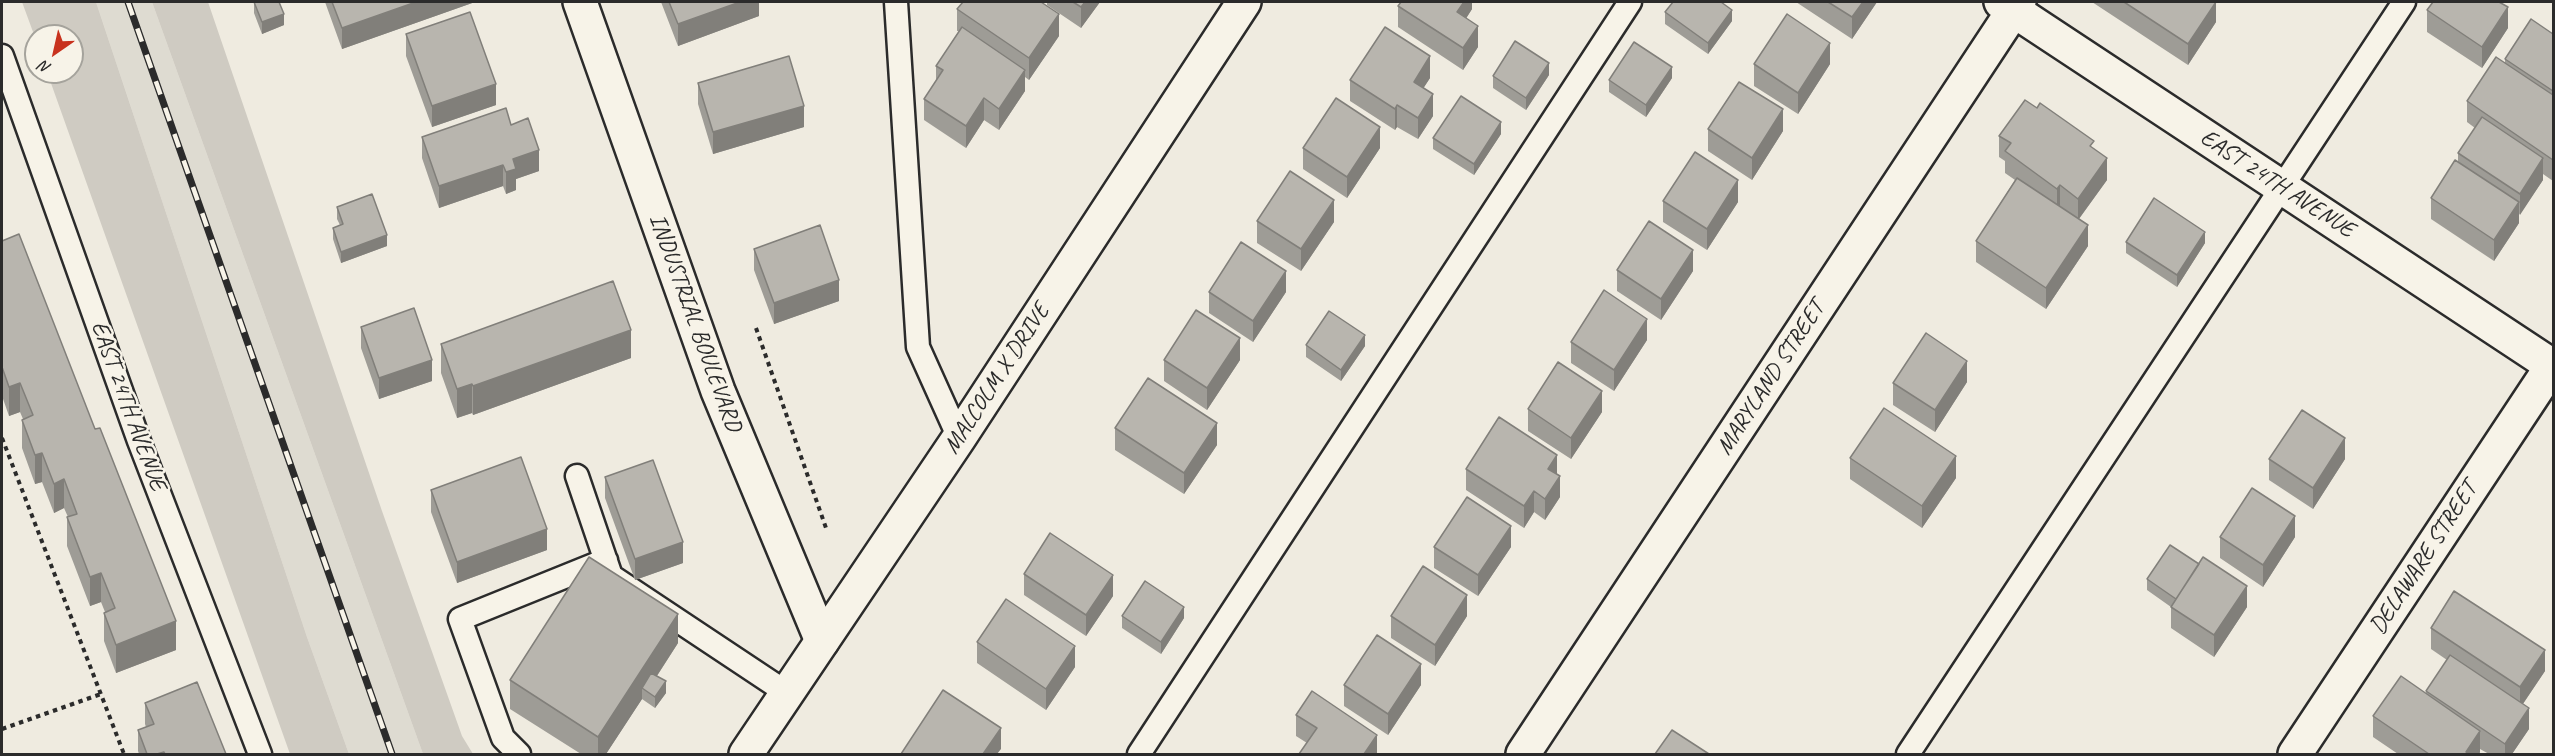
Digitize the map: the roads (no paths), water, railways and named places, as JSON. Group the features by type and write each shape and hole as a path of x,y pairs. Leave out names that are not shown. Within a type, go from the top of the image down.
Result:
{"street":[{"name":"INDUSTRIAL BOULEVARD","path":"580,2 718,391 822,641"},
{"name":"MALCOLM X DRIVE","path":"746,754 958,438 1244,2"},
{"name":"EAST 24TH AVENUE","path":"2011,4 2282,187 2553,365"},
{"name":"MARYLAND STREET","path":"1523,754 2011,4"},
{"name":"DELAWARE STREET","path":"2295,754 2553,365"}],"lane":[{"path":"896,2 918,347 958,438"},
{"path":"1139,754 1630,2"},
{"path":"1908,754 2404,2"},
{"name":"EAST 24TH AVENUE","path":"2,56 139,441 260,754"},
{"path":"577,476 611,576 787,693"},
{"path":"519,754 503,738 460,619 606,560"}],"railway":[{"path":"128,2 392,754"}]}
